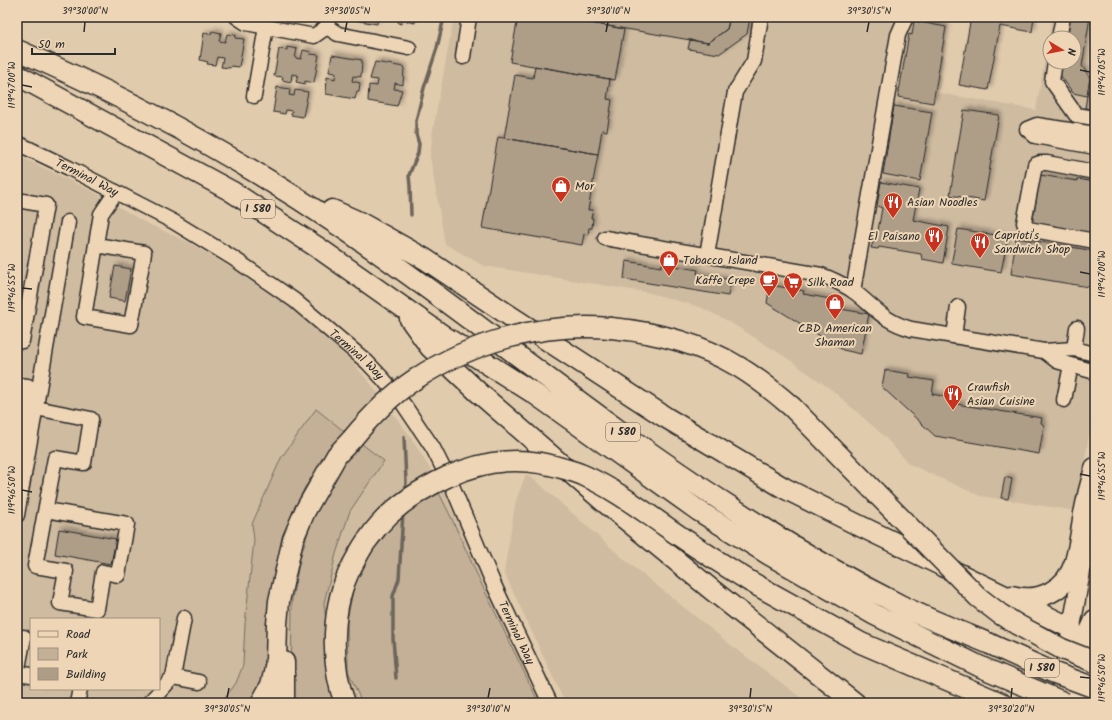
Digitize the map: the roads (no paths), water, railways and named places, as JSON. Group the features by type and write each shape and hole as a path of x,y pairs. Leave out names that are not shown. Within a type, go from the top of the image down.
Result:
{"highway":[{"name":"I 580","path":"17,50 136,106 198,139 277,185 386,258 626,435 731,508 797,548 903,606 1052,672 1088,678"},
{"name":"I 580","path":"17,75 231,191 320,249 445,337 535,394 646,474 734,534 838,595 927,641 981,667 1071,703"},
{"path":"277,185 359,222 425,258 504,312 658,413 784,488 992,591 1087,633 1088,678 1071,703"},
{"path":"401,306 430,347 526,434 650,540 855,703"},
{"path":"261,703 274,673 276,661 278,612 293,539 305,511 337,455 380,407 414,380 456,356 487,344 520,334 578,327 611,328 666,337 701,349 739,367 780,396 792,407 978,596 1000,614 1018,625 1062,649 1095,662"},
{"path":"345,703 338,680 334,632 340,600 352,566 368,538 379,524 396,508 417,492 436,482 470,468 515,460 534,461 584,475 623,498 701,551 751,582 861,643 996,701"},
{"path":"992,591 1030,599 1041,597 1051,592 1067,579 1075,562 1087,497 1095,468"},
{"path":"284,703 285,574"}],"main road":[{"path":"1071,703 1087,633 1076,602 1095,494"},
{"path":"1071,703 1088,678"}],"street":[{"path":"237,17 246,23 314,36 327,22 338,34 409,48"},
{"path":"463,57 469,17"},
{"path":"707,255 735,92 754,61 761,17"},
{"path":"853,291 898,35 906,17"},
{"path":"1061,30 1063,17"},
{"path":"254,96 266,27"},
{"path":"1054,70 1052,81 1076,115 1095,118"},
{"path":"1095,134 1037,125 1027,129 1035,136 1095,147"},
{"name":"Terminal Way","path":"17,142 174,222 233,258 271,283 322,323 367,362 404,405 432,448 453,488 494,585 550,703"},
{"path":"1095,172 1040,163 1035,165 1024,223 1028,229 1095,241"},
{"path":"96,245 144,253 131,325 84,317 101,214 116,192"},
{"path":"17,200 46,205 22,341 17,340"},
{"path":"17,515 68,222"},
{"path":"605,238 821,275 853,291 879,314 899,326 911,330 1044,351 1074,349 1095,354"},
{"path":"954,336 958,307"},
{"path":"1074,349 1077,328"},
{"path":"1044,351 1057,361 1095,372"},
{"path":"1064,400 1072,365"},
{"path":"17,385 28,386 17,447"},
{"path":"36,408 91,419 84,463 55,458 35,566 66,571 60,603 97,610 103,572 118,575 127,524 46,510"},
{"path":"149,703 172,677 184,618"},
{"path":"24,637 17,673 30,675"},
{"path":"172,677 199,682"}],"waterway":[{"path":"411,215 409,175 418,153 419,144 416,134 416,121 424,88 437,48 444,17"},
{"path":"404,437 405,492"},
{"path":"396,678 393,638 393,596 399,579 403,512"}],"place":[{"name":"Mor","path":"561,203"},
{"name":"Asian Noodles","path":"893,219"},
{"name":"El Paisano","path":"934,253"},
{"name":"Caprioti's Sandwich Shop","path":"980,259"},
{"name":"Tobacco Island","path":"669,277"},
{"name":"Kaffe Crepe","path":"769,297"},
{"name":"Silk Road","path":"793,299"},
{"name":"CBD American Shaman","path":"835,320"},
{"name":"Crawfish Asian Cuisine","path":"953,411"}]}
